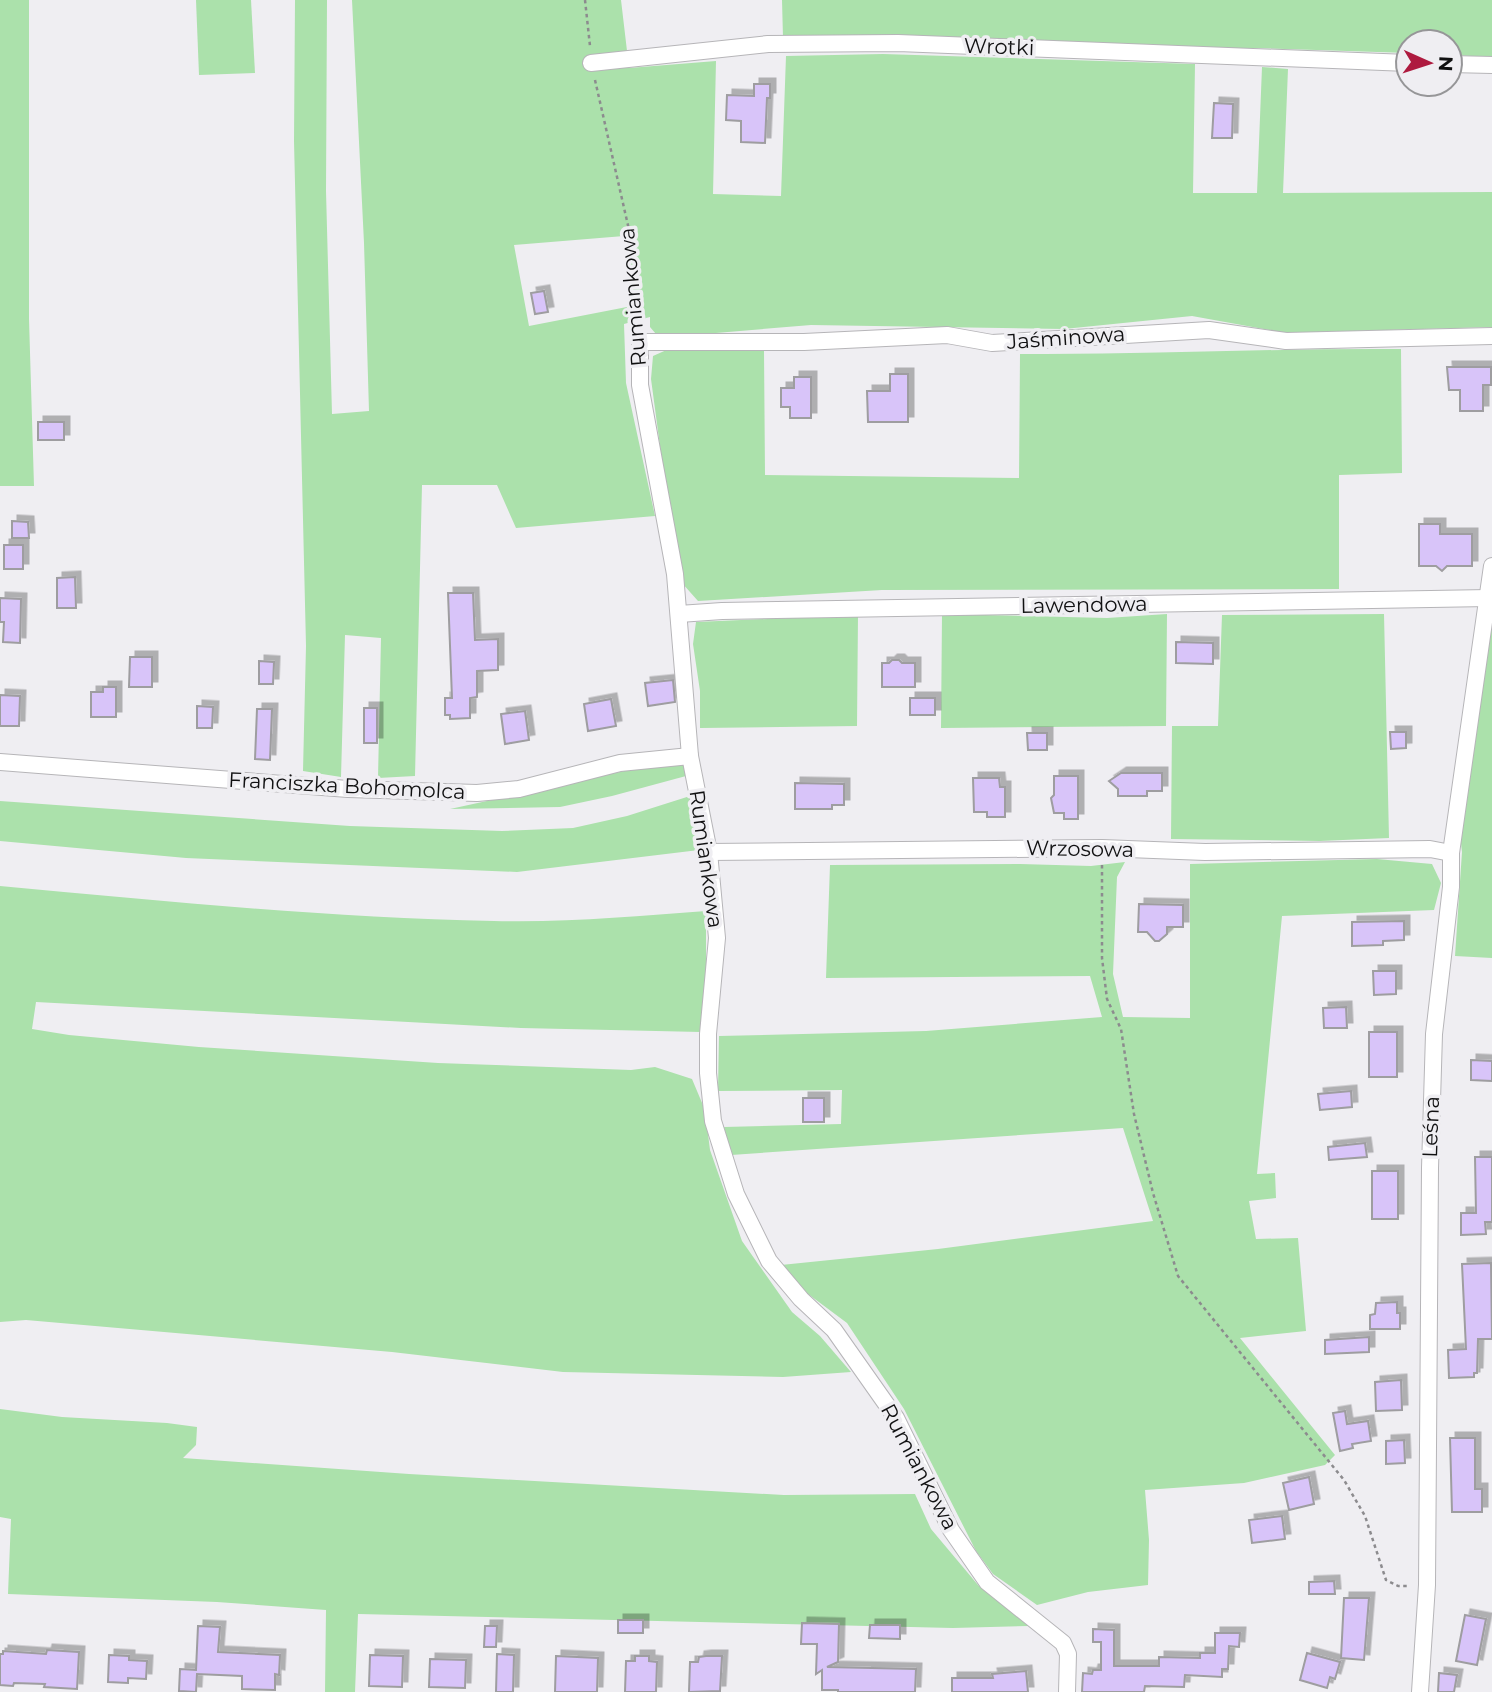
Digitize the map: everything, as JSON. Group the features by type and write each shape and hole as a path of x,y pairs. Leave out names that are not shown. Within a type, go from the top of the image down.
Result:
{"street":[{"name":"Wrotki","path":"592,62 768,44 898,43 1394,61"},
{"path":"1464,64 1492,65"},
{"name":"Jaśminowa","path":"640,342 804,342 947,335 992,343 1209,330 1286,341 1492,336"},
{"name":"Rumiankowa","path":"640,342 640,385 675,574 690,756 709,852 717,938 708,1034 708,1073 713,1121 736,1194 769,1261 801,1299 834,1330 896,1418 951,1530 987,1582 1063,1643 1068,1654 1067,1692"},
{"name":"Leśna","path":"1420,1692 1427,1586 1434,1034 1451,887 1451,853 1492,566"},
{"name":"Lawendowa","path":"679,614 749,610 1489,598"},
{"name":"Franciszka Bohomolca","path":"0,762 348,789 477,793 519,789 620,763 690,756"},
{"name":"Wrzosowa","path":"709,852 1102,848 1205,852 1430,849 1451,853"}],"path":[{"name":"Rumiankowa","path":"585,0 592,62 632,243 640,342"},
{"path":"1102,848 1102,958 1107,999 1121,1029 1134,1114 1153,1193 1178,1276 1344,1480 1366,1516 1386,1580 1398,1586 1427,1586"}],"green space":[{"path":"0,0 29,0 29,319 34,486 0,486"},
{"path":"196,0 251,0 255,73 199,75"},
{"path":"295,0 327,0 326,191 332,414 369,411 352,0 621,0 629,68 716,61 713,194 781,196 786,56 883,54 1195,64 1193,193 1257,193 1262,67 1288,69 1283,193 1492,192 1492,327 1285,333 1192,316 1064,329 811,325 692,335 656,334 650,327 650,317 624,324 626,383 655,516 516,528 497,485 422,485 415,776 378,778 381,638 345,635 341,777 303,771 306,646 294,141","holes":["624,236 632,306 529,326 514,245"]},
{"path":"782,0 1492,0 1492,57 1464,56 1464,28 1394,28 1394,53 783,38"},
{"path":"671,348 764,351 765,475 1019,478 1020,354 1401,349 1402,473 1339,475 1339,589 882,590 698,601 682,583 669,513 651,379 653,356"},
{"path":"1492,597 1492,958 1455,956 1462,852 1460,835"},
{"path":"942,614 1107,618 1167,614 1166,726 941,728"},
{"path":"1384,614 1389,838 1320,841 1171,839 1172,726 1218,726 1222,615"},
{"path":"858,615 857,726 700,728 700,691 693,644 696,622"},
{"path":"683,764 686,776 560,807 450,809 638,768"},
{"path":"690,796 699,850 517,872 186,858 0,841 0,801 350,826 502,831 573,828 627,816"},
{"path":"1377,859 1432,864 1441,883 1434,910 1282,916 1257,1174 1275,1173 1276,1198 1249,1201 1256,1239 1298,1238 1306,1331 1240,1338 1335,1455 1325,1465 1244,1483 1145,1490 1149,1540 1148,1585 1088,1592 1037,1605 993,1574 976,1551 904,1409 847,1323 800,1288 781,1265 938,1249 1153,1221 1123,1128 731,1155 724,1127 841,1124 842,1090 718,1091 719,1036 926,1031 1102,1017 1090,976 826,978 830,865 1091,866 1125,862 1117,877 1113,974 1123,1017 1190,1018 1190,864"},
{"path":"0,886 247,908 432,919 547,921 706,911 706,978 701,1032 521,1028 36,1002 32,1029 199,1047 438,1063 631,1070 655,1067 692,1079 705,1110 710,1150 742,1241 792,1312 820,1336 851,1372 783,1377 563,1372 392,1352 26,1320 0,1322"},
{"path":"0,1409 62,1417 197,1427 196,1445 183,1458 784,1495 915,1494 931,1529 978,1585 1029,1626 953,1628 358,1614 355,1692 325,1692 326,1610 217,1602 8,1594 11,1519 0,1517"}],"building":[{"path":"754,84 770,84 765,143 741,142 741,121 726,120 727,95 754,96"},
{"path":"1214,103 1233,104 1232,138 1212,138"},
{"path":"544,291 548,312 535,314 531,293"},
{"path":"1447,367 1491,367 1491,385 1483,385 1483,411 1460,411 1460,390 1449,390"},
{"path":"890,374 908,374 908,422 868,422 867,391 890,391"},
{"path":"794,377 811,377 811,418 790,418 790,407 781,407 781,388 794,388"},
{"path":"38,422 64,422 64,440 38,440"},
{"path":"12,521 28,522 29,538 12,538"},
{"path":"1419,524 1440,524 1440,534 1472,534 1472,566 1447,566 1442,571 1436,566 1419,566"},
{"path":"4,545 23,545 23,569 4,569"},
{"path":"75,577 76,608 57,608 57,578"},
{"path":"448,593 473,593 475,640 498,639 498,670 477,671 477,697 470,698 470,718 450,719 450,715 445,715 445,698 452,698"},
{"path":"0,598 21,599 20,643 3,642 4,622 0,622"},
{"path":"1176,642 1213,643 1213,664 1176,663"},
{"path":"130,657 152,657 152,687 129,687"},
{"path":"892,660 915,663 915,687 882,687 882,663"},
{"path":"259,661 274,662 273,684 259,684"},
{"path":"673,680 675,702 648,706 645,683"},
{"path":"103,687 116,687 116,717 91,717 91,692 103,692"},
{"path":"0,695 20,696 19,726 0,726"},
{"path":"910,698 935,698 935,715 910,715"},
{"path":"611,699 616,726 588,731 584,704"},
{"path":"197,706 213,707 212,728 197,728"},
{"path":"364,708 377,708 377,743 364,743"},
{"path":"257,709 272,709 270,760 255,759"},
{"path":"525,711 529,740 505,744 501,714"},
{"path":"1390,732 1406,732 1406,748 1391,749"},
{"path":"1027,733 1047,733 1047,750 1028,750"},
{"path":"1121,773 1162,773 1162,791 1147,791 1147,796 1118,796 1118,789 1109,781"},
{"path":"1054,776 1078,776 1078,819 1064,819 1064,813 1054,813 1051,798 1054,795"},
{"path":"973,778 999,778 1000,787 1005,787 1005,817 987,817 987,812 974,812"},
{"path":"795,783 844,784 844,805 832,805 832,809 795,809"},
{"path":"1139,904 1183,905 1183,927 1167,927 1167,934 1155,941 1147,932 1138,932"},
{"path":"1404,921 1404,940 1383,941 1383,945 1352,946 1352,922"},
{"path":"1373,971 1396,971 1396,994 1374,995"},
{"path":"1346,1007 1347,1028 1324,1028 1323,1008"},
{"path":"1369,1032 1397,1032 1397,1077 1369,1077"},
{"path":"1471,1060 1492,1061 1492,1081 1471,1080"},
{"path":"1351,1091 1352,1107 1320,1110 1318,1094"},
{"path":"803,1098 824,1098 824,1122 803,1122"},
{"path":"1365,1143 1367,1157 1329,1160 1328,1147"},
{"path":"1475,1157 1492,1157 1492,1222 1485,1222 1486,1234 1461,1235 1461,1213 1476,1213"},
{"path":"1372,1171 1398,1171 1398,1219 1372,1219"},
{"path":"1491,1263 1492,1339 1478,1339 1477,1373 1474,1373 1474,1377 1449,1378 1448,1350 1466,1349 1462,1264"},
{"path":"1397,1302 1400,1329 1370,1329 1370,1315 1375,1314 1376,1303"},
{"path":"1369,1337 1369,1352 1325,1354 1325,1340"},
{"path":"1401,1380 1402,1410 1376,1411 1375,1382"},
{"path":"1345,1411 1347,1424 1368,1421 1371,1441 1352,1444 1353,1448 1340,1451 1333,1413"},
{"path":"1450,1438 1475,1438 1475,1489 1482,1489 1482,1512 1452,1512"},
{"path":"1404,1440 1405,1463 1386,1464 1386,1441"},
{"path":"1309,1477 1314,1504 1289,1510 1283,1483"},
{"path":"1282,1516 1285,1539 1252,1543 1249,1520"},
{"path":"1334,1581 1335,1594 1309,1594 1309,1582"},
{"path":"1344,1598 1369,1598 1364,1660 1341,1658"},
{"path":"1465,1615 1486,1619 1477,1665 1456,1661"},
{"path":"618,1620 643,1620 643,1633 618,1633"},
{"path":"802,1623 839,1624 838,1662 827,1667 916,1669 915,1692 822,1690 822,1670 816,1674 817,1644 801,1644"},
{"path":"870,1625 900,1625 900,1639 869,1638"},
{"path":"198,1626 220,1627 218,1652 280,1655 279,1675 275,1674 275,1690 242,1689 242,1676 197,1674 196,1692 179,1691 180,1669 196,1670"},
{"path":"485,1626 497,1626 496,1647 484,1647"},
{"path":"1093,1629 1114,1630 1114,1666 1159,1666 1159,1657 1200,1658 1200,1653 1215,1653 1215,1633 1240,1633 1239,1647 1229,1646 1228,1669 1222,1669 1222,1677 1185,1675 1184,1687 1145,1686 1144,1692 1082,1692 1083,1673 1092,1674 1093,1670 1101,1670 1101,1642 1093,1642"},
{"path":"47,1650 79,1652 77,1689 44,1687 45,1684 0,1685 0,1654 3,1654 3,1651 46,1654"},
{"path":"1307,1653 1340,1662 1335,1679 1330,1677 1327,1688 1300,1680"},
{"path":"497,1654 514,1655 513,1692 496,1692"},
{"path":"109,1655 129,1656 129,1660 147,1661 146,1679 128,1678 128,1683 108,1682"},
{"path":"370,1655 403,1656 402,1687 369,1686"},
{"path":"556,1656 598,1658 597,1692 555,1692"},
{"path":"635,1656 649,1656 649,1661 657,1662 656,1692 625,1692 626,1661 635,1661"},
{"path":"722,1656 720,1691 689,1692 690,1662 698,1662 699,1657"},
{"path":"430,1659 466,1660 465,1688 429,1687"},
{"path":"1026,1671 1028,1692 952,1692 952,1678 993,1678 992,1674"},
{"path":"1439,1673 1457,1675 1454,1692 1438,1692"}]}
